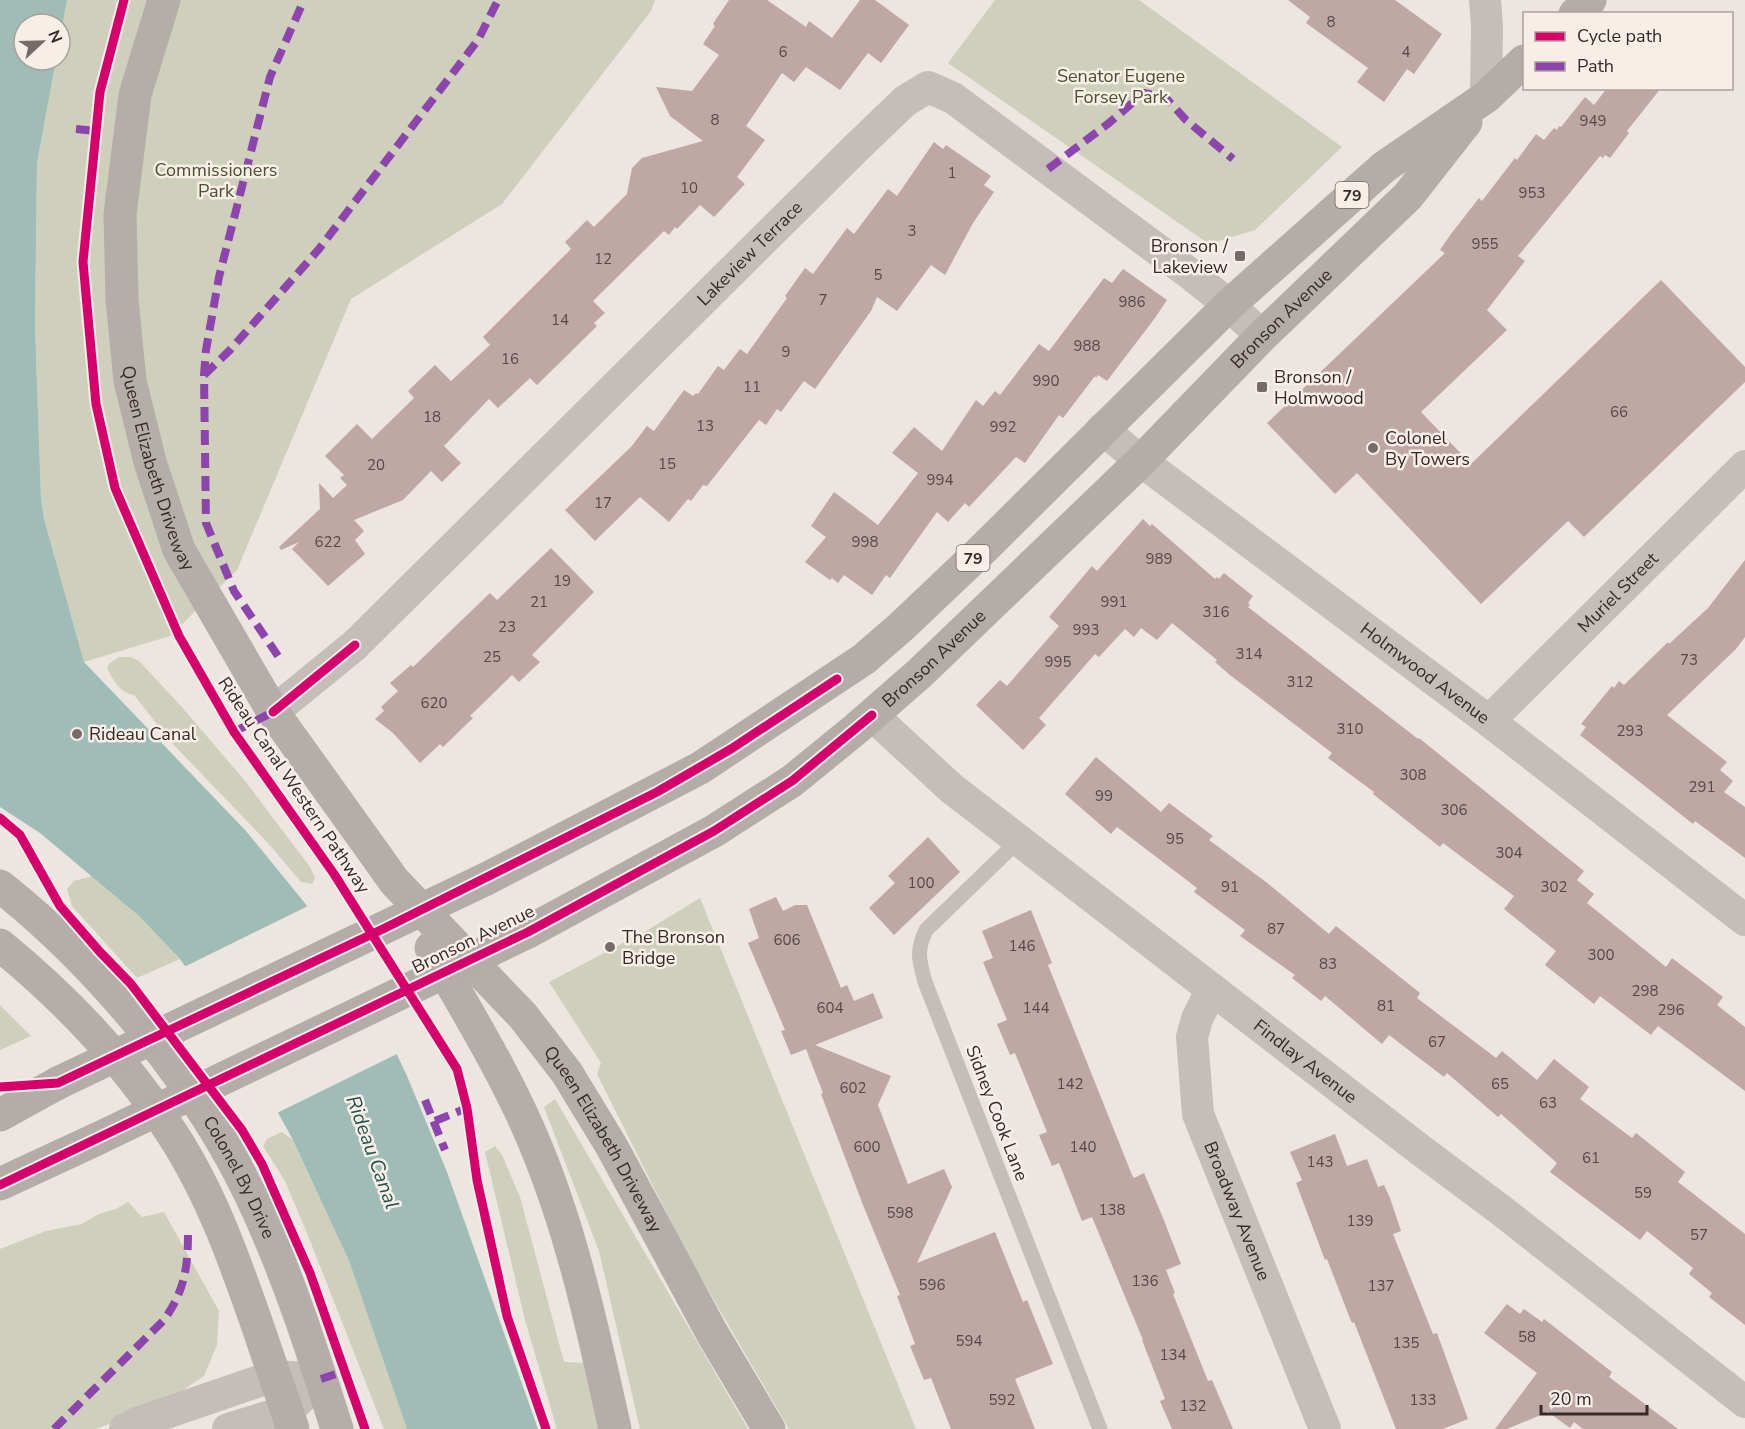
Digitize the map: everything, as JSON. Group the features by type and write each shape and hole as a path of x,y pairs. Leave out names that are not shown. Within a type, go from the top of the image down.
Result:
{"main road":[{"name":"Queen Elizabeth Driveway","path":"164,0 135,95 120,214 122,299 130,381 150,462 179,550 273,712 394,881 521,1112 568,1238 615,1429"},
{"name":"Bronson Avenue","path":"0,1184 528,932 714,831 792,781 920,673 1141,461 1262,336 1408,196 1486,97 1523,62"},
{"name":"Bronson Avenue","path":"0,1115 58,1083 486,879 700,768 837,679 902,626 982,550 1228,305 1384,167 1486,97"},
{"name":"Queen Elizabeth Driveway","path":"394,881 523,1016 567,1073 612,1147 712,1334 769,1429"},
{"name":"Colonel By Drive","path":"0,886 80,959 153,1042 190,1089 238,1169 258,1210 276,1252 337,1429"},
{"name":"Colonel By Drive","path":"0,945 39,977 76,1014 124,1069 173,1135 195,1172 230,1250 290,1420"}],"street":[{"path":"1485,0 1486,97"},
{"name":"Lakeview Terrace","path":"273,712 355,645 854,150 905,101 928,87 953,98 1193,276 1262,336"},
{"name":"Holmwood Avenue","path":"1102,429 1141,461 1489,720 1745,920"},
{"name":"Muriel Street","path":"1489,720 1745,466"},
{"name":"Findlay Avenue","path":"872,715 951,788 1422,1152 1502,1211 1745,1402"},
{"name":"Broadway Avenue","path":"1212,989 1197,1019 1192,1037 1198,1114 1325,1429"},
{"path":"125,1429 274,1376 321,1379"},
{"path":"228,1429 290,1420 321,1379"}],"lane":[{"name":"Sidney Cook Lane","path":"1019,840 926,930 919,946 919,960 925,982 1100,1429"}],"green space":[{"name":"Commissioners Park","path":"67,0 655,0 651,11 502,204 351,299 237,570 170,636 84,662 44,519 41,499 35,326 37,163 54,72 72,72 72,12 65,12"},
{"name":"Senator Eugene Forsey Park","path":"995,0 1139,0 1342,147 1255,230 1209,244 948,63"},
{"path":"119,657 131,657 139,661 246,782 310,867 315,878 312,884 301,882 267,842 172,743 134,695 125,692 118,685 107,668"},
{"path":"92,876 139,916 180,959 137,978 72,906 67,889 74,881"},
{"path":"700,898 916,1429 789,1429 686,1252 597,1074 601,1063 549,982 646,931"},
{"path":"0,1005 31,1036 0,1050"},
{"path":"555,1099 748,1429 640,1429 599,1251 544,1107"},
{"path":"282,1132 293,1140 349,1261 407,1429 384,1429 285,1181 263,1146 267,1139"},
{"path":"495,1146 502,1155 520,1197 564,1362 584,1363 600,1429 557,1429 525,1320 485,1152"},
{"path":"128,1202 142,1217 164,1212 219,1311 217,1345 204,1376 164,1403 96,1429 0,1429 0,1249 46,1231 82,1224"}],"water":[{"path":"0,0 67,0 65,12 12,12 12,72 54,72 37,163 35,326 41,499 44,519 84,662 246,831 304,902 362,981 407,1076 447,1172 538,1429 407,1429 349,1261 293,1140 237,1038 180,959 139,916 40,833 0,807"}],"pier":[{"path":"310,905 364,980 399,1053 275,1114 235,1039 182,968"}],"building":[{"path":"729,0 767,0 806,27 809,21 832,38 860,0 875,0 909,25 881,63 868,53 840,90 806,67 794,82 782,73 746,126 765,140 737,177 745,184 714,217 700,205 669,235 664,231 593,301 605,313 594,323 597,326 537,385 530,378 498,408 489,399 444,446 461,463 442,482 431,471 403,500 354,520 364,531 355,540 365,554 328,586 292,549 299,542 281,550 279,547 320,509 319,483 333,498 347,485 340,478 344,475 325,456 357,424 372,439 414,398 408,391 435,365 451,381 490,345 483,337 571,249 565,242 587,220 594,227 627,194 632,168 642,158 703,141 670,116 656,87 692,91 719,55 703,44"},
{"path":"1288,0 1395,0 1442,34 1414,74 1407,69 1384,102 1357,82 1368,68 1306,23 1310,17"},
{"path":"1605,90 1659,90 1627,131 1629,133 1610,158 1605,155 1603,158 1600,156 1518,256 1525,261 1487,310 1507,330 1421,412 1471,464 1661,280 1745,367 1745,382 1584,537 1568,521 1481,604 1357,473 1335,494 1267,423 1445,253 1440,250 1451,234 1479,198 1482,201 1515,158 1517,160 1536,134 1544,140 1554,128 1557,130 1559,126 1561,127 1585,97 1594,105"},
{"path":"934,142 943,149 946,145 991,176 984,185 994,192 973,223 945,275 931,265 897,311 877,297 871,311 815,389 804,381 781,412 777,409 766,425 759,420 707,486 703,485 691,501 688,499 669,522 640,497 595,541 565,510 631,447 647,426 654,431 684,390 693,396 698,394 718,366 724,370 740,349 747,354 787,298 785,296 805,268 813,274 847,228 854,234 888,189 897,196"},
{"path":"1123,269 1167,300 1107,381 1098,375 1096,378 1095,376 1063,418 1059,415 1025,463 1016,457 969,507 965,503 948,522 937,512 890,578 886,575 872,595 844,575 838,583 805,562 826,537 811,526 834,492 878,525 918,473 892,453 914,427 942,451 976,400 983,406 995,391 1000,395 1039,344 1049,351 1104,278 1112,283"},
{"path":"1143,519 1150,526 1152,524 1215,579 1217,577 1219,579 1224,573 1253,596 1248,607 1419,738 1584,871 1577,880 1594,894 1587,903 1666,967 1672,958 1723,997 1717,1005 1745,1027 1745,1091 1658,1026 1651,1035 1600,996 1594,1004 1545,965 1556,951 1504,909 1514,896 1443,843 1440,847 1373,794 1374,792 1328,758 1332,753 1230,675 1215,662 1217,660 1172,623 1157,640 1141,628 1134,637 1125,629 1099,657 1095,654 1039,718 1046,725 1023,750 976,705 1000,680 1007,686 1059,626 1049,617 1092,566 1097,571"},
{"path":"551,548 594,592 532,655 540,662 519,682 512,675 470,716 473,718 443,747 440,744 420,763 393,733 375,719 384,711 381,707 398,691 390,683 411,665 413,667 490,593 497,600"},
{"path":"1745,560 1745,637 1736,649 1667,715 1727,762 1720,770 1733,781 1724,792 1745,807 1745,858 1695,821 1693,824 1580,735 1586,727 1581,724 1612,686 1614,688 1619,681 1624,685 1668,642 1669,644 1708,608"},
{"path":"1096,757 1161,812 1169,803 1213,836 1209,840 1266,882 1329,934 1336,926 1420,993 1417,998 1496,1058 1502,1051 1537,1080 1554,1059 1589,1087 1580,1099 1632,1138 1636,1133 1685,1172 1678,1182 1745,1234 1745,1325 1709,1297 1712,1293 1689,1274 1693,1268 1647,1231 1640,1240 1550,1172 1557,1163 1501,1114 1498,1117 1447,1073 1444,1077 1389,1035 1382,1044 1325,996 1321,1001 1292,978 1295,975 1240,936 1245,930 1194,892 1197,888 1117,827 1111,834 1065,794"},
{"path":"928,837 960,872 894,935 869,908 895,883 888,876"},
{"path":"776,897 783,911 795,905 807,905 841,988 847,985 854,1001 873,993 883,1018 815,1045 891,1076 878,1105 908,1184 944,1169 952,1187 917,1263 995,1232 1023,1302 1027,1300 1053,1364 1015,1379 1035,1429 951,1429 931,1378 924,1380 910,1346 915,1344 897,1296 900,1295 863,1205 806,1049 791,1055 781,1031 785,1030 748,943 759,938 749,909"},
{"path":"1031,910 1052,963 1048,965 1132,1175 1134,1178 1144,1173 1181,1264 1166,1270 1175,1293 1173,1294 1208,1381 1212,1380 1233,1429 1172,1429 1160,1401 1165,1399 1143,1340 1092,1217 1082,1221 1059,1163 1052,1166 1039,1135 1047,1132 1015,1053 1010,1055 997,1024 1007,1020 983,962 993,958 982,931"},
{"path":"1335,1134 1347,1166 1367,1159 1378,1187 1384,1185 1401,1231 1393,1234 1433,1334 1437,1333 1468,1419 1443,1429 1396,1429 1354,1322 1351,1321 1327,1259 1325,1260 1296,1183 1302,1180 1290,1152"},
{"path":"1507,1304 1520,1314 1524,1309 1542,1322 1544,1319 1612,1372 1609,1377 1678,1429 1583,1429 1574,1422 1570,1428 1548,1412 1507,1429 1495,1429 1537,1373 1484,1333"}],"marked path":[{"path":"278,656 234,591 206,523 204,375 206,350 219,277 270,77 304,0"},
{"path":"204,375 230,350 319,249 478,40 498,0"},
{"path":"1048,169 1144,93 1165,97 1186,120 1233,159"},
{"path":"76,129 96,131"},
{"path":"234,732 273,712"},
{"path":"425,1100 445,1150"},
{"path":"435,1121 467,1108"},
{"path":"54,1429 164,1320 177,1299 184,1278 188,1232"},
{"path":"321,1379 345,1371"}],"cycle path":[{"name":"Rideau Canal Western Pathway","path":"124,0 100,92 83,262 96,404 115,488 179,636 234,732 334,874 457,1069 467,1108 477,1180 507,1316 546,1429"},
{"path":"273,712 355,645"},
{"path":"0,1087 58,1083 385,928 657,792 731,749 837,679"},
{"path":"0,1185 528,932 714,831 792,781 872,715"},
{"path":"0,818 20,835 60,906 131,984 242,1130 262,1164 310,1273 365,1429"}],"place":[{"name":"Bronson / Lakeview","path":"1240,256"},
{"name":"Bronson / Holmwood","path":"1262,387"},
{"name":"Colonel By Towers","path":"1373,448"},
{"name":"Rideau Canal","path":"77,734"},
{"name":"The Bronson Bridge","path":"610,947"}]}
